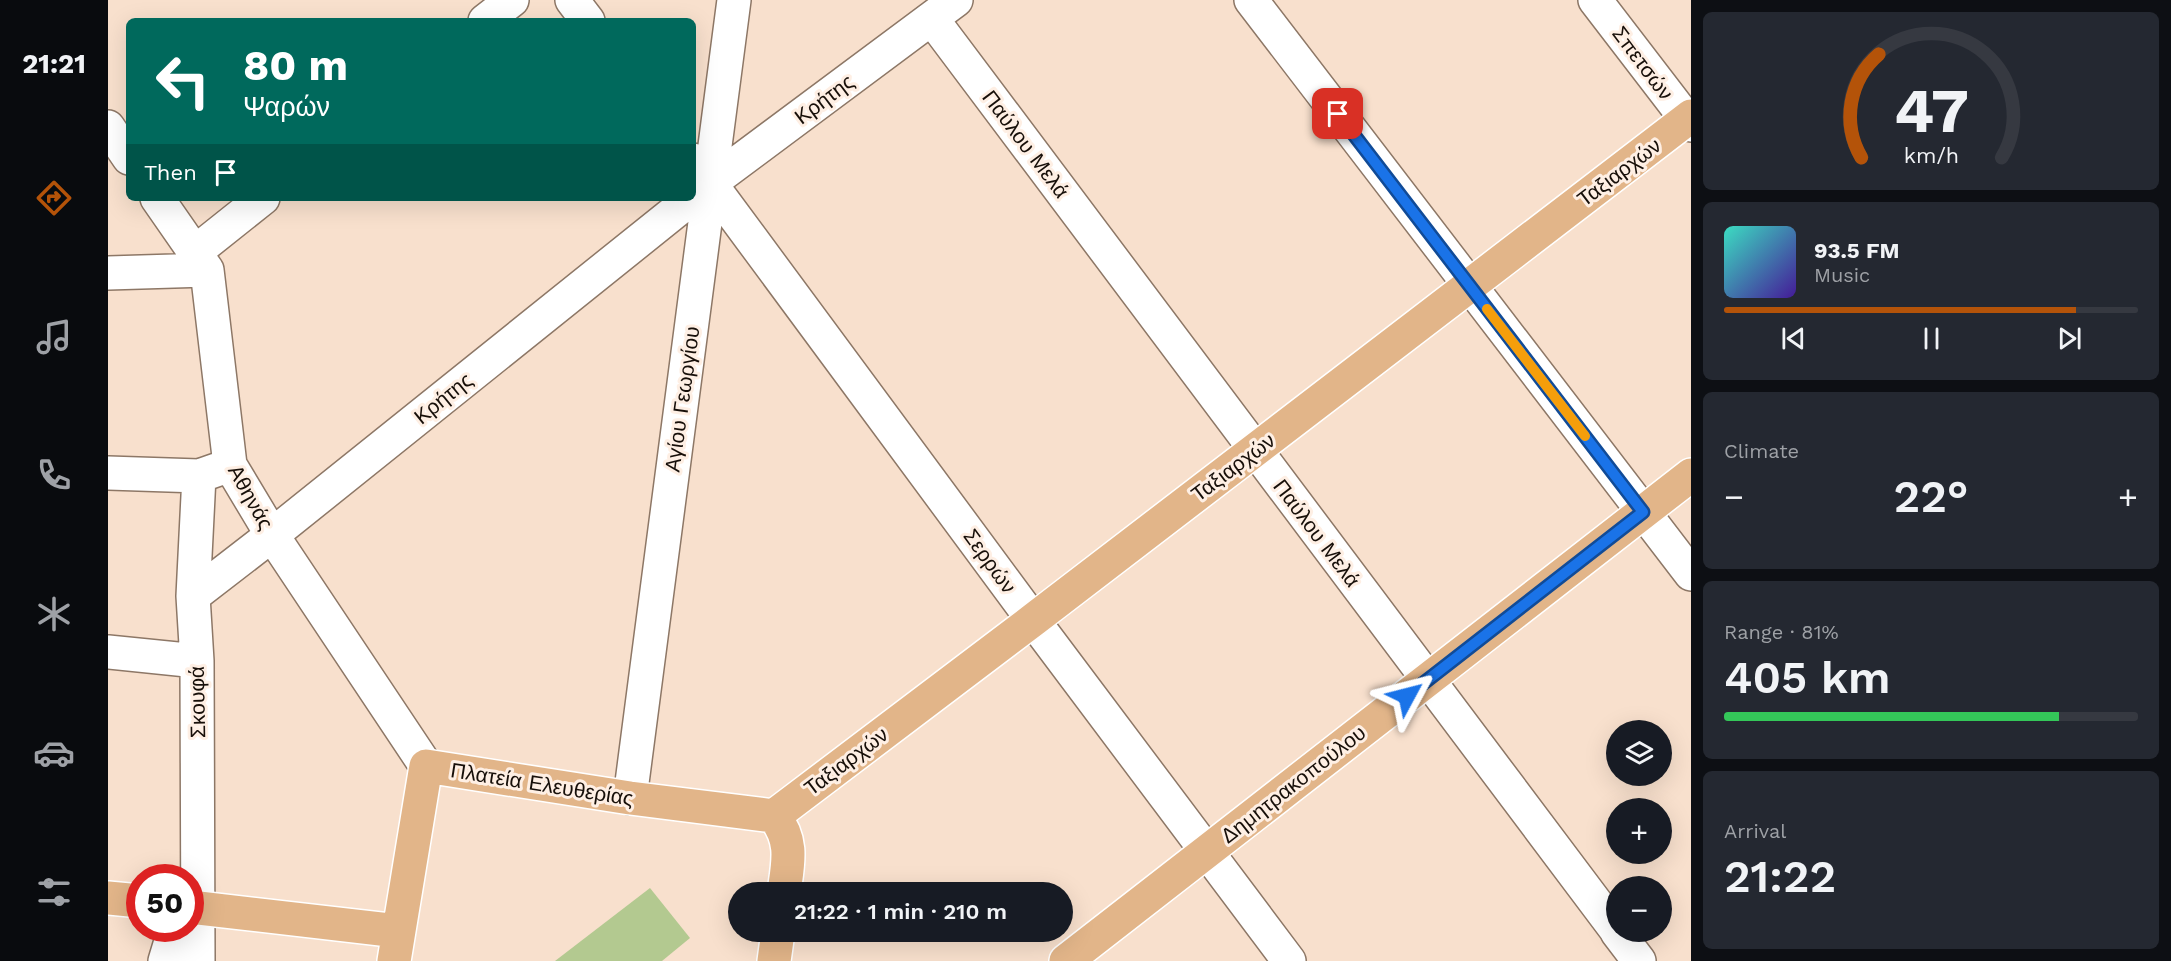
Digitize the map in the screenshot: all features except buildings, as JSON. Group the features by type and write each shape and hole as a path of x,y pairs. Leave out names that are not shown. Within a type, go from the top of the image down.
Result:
{"main road":[{"name":"Ταξιαρχών","path":"774,816 1690,120"},
{"name":"Δημητρακοπούλου","path":"1066,961 1691,475"},
{"name":"Πλατεία Ελευθερίας","path":"396,946 426,766 630,798 774,816"},
{"path":"774,816 782,827 789,852 784,882"},
{"path":"108,898 126,900"},
{"path":"204,917 396,946"},
{"path":"774,961 777,942"}],"street":[{"path":"489,18 512,0"},
{"path":"572,0 586,18"},
{"name":"Αγίου Γεωργίου","path":"697,184 734,0"},
{"path":"1251,0 1691,574"},
{"name":"Σπετσών","path":"1595,0 1690,120"},
{"name":"Κρήτης","path":"697,184 944,10"},
{"name":"Παύλου Μελά","path":"944,10 1256,450 1606,916"},
{"path":"108,127 126,154"},
{"name":"Σερρών","path":"697,184 1033,620 1289,961"},
{"name":"Αθηνάς","path":"159,201 201,261 230,465 273,535 426,766"},
{"path":"108,273 201,261 260,201"},
{"name":"Κρήτης","path":"193,596 273,535 676,201"},
{"name":"Αγίου Γεωργίου","path":"630,798 695,201"},
{"path":"108,473 199,476 230,465"},
{"name":"Σκουφά","path":"190,864 196,661 193,596 199,476"},
{"path":"108,652 196,661"},
{"name":"Σκουφά","path":"165,961 174,942"},
{"name":"Σκουφά","path":"194,942 198,961"},
{"name":"Παύλου Μελά","path":"1625,942 1640,961"}],"green space":[{"path":"650,888 690,938 662,961 555,961"}],"slow traffic":[{"path":"1487,309 1585,436"}],"route":[{"path":"1338,114 1643,512 1407,696"}]}
